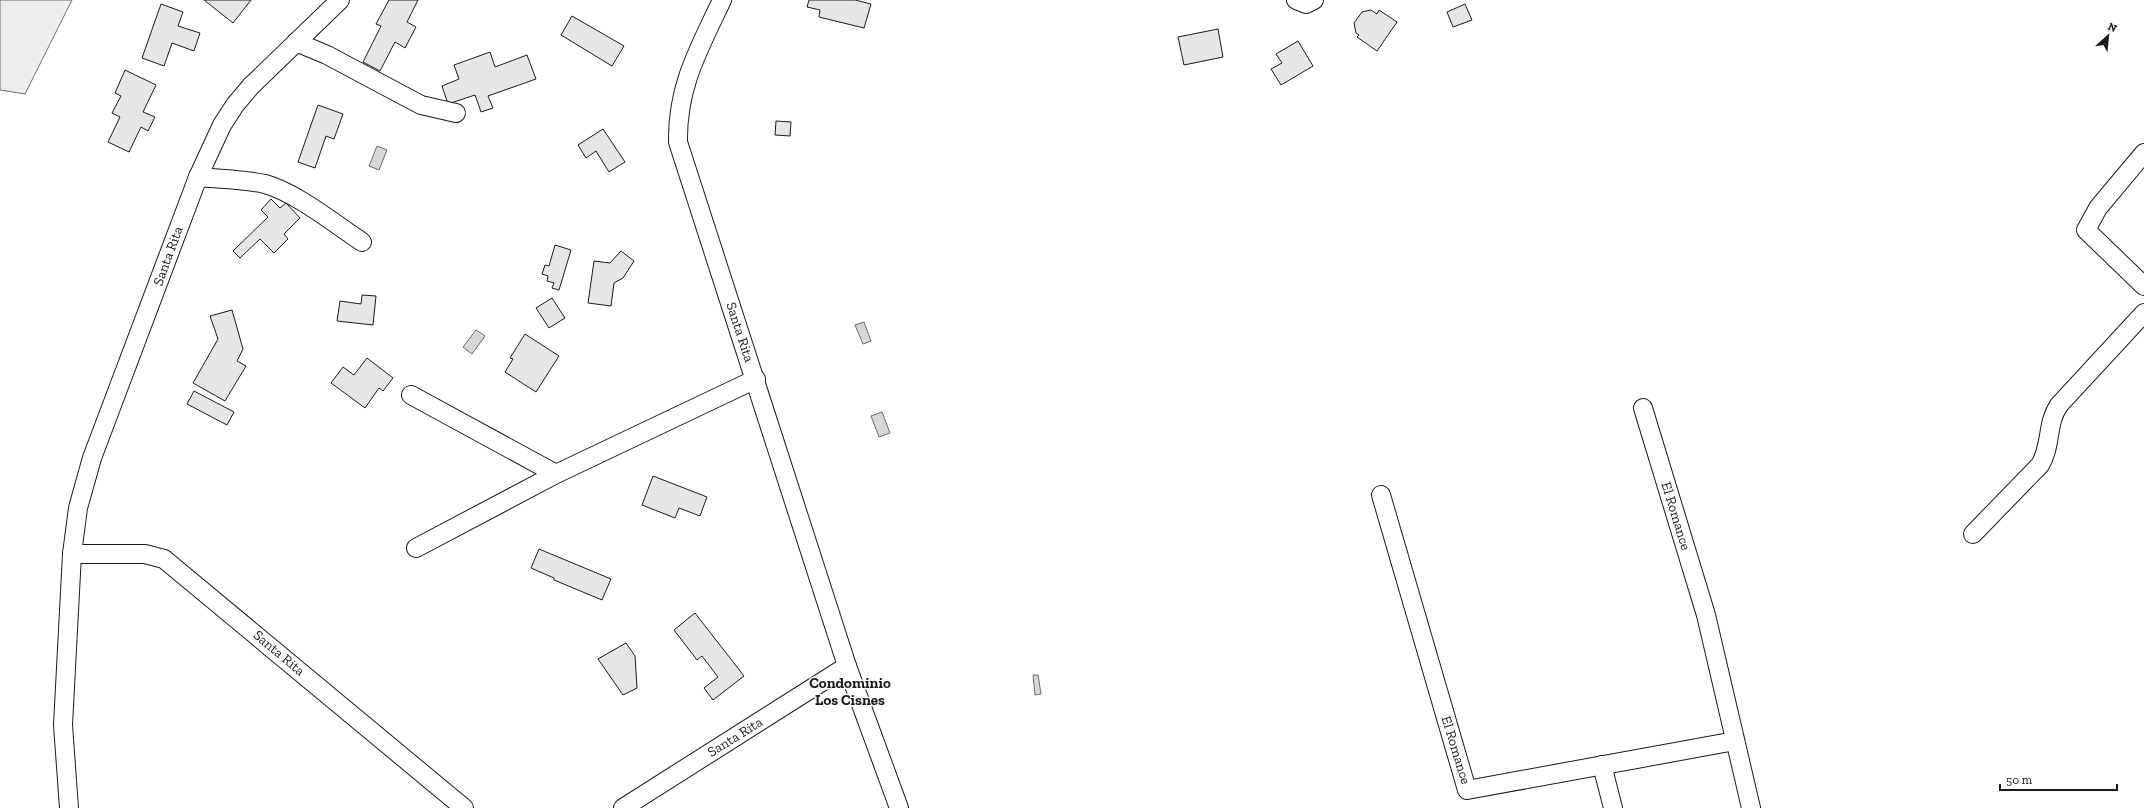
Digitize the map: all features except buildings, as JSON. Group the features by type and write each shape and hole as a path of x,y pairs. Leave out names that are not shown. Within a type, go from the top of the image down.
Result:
{"street":[{"name":"Santa Rita","path":"69,808 63,725 72,554 78,508 92,458 210,148 235,105 296,42 340,0"},
{"name":"Santa Rita","path":"722,0 686,80 679,108 678,142 756,379 847,666 899,808"},
{"path":"1296,0 1306,4 1314,0"},
{"path":"296,42 327,55 421,105 456,112"},
{"path":"2144,153 2098,208 2086,230 2144,286"},
{"path":"198,177 254,182 274,187 301,202 362,242"},
{"path":"1973,534 2040,464 2047,451 2051,420 2059,405 2144,313"},
{"path":"416,548 556,474 756,379"},
{"path":"411,395 556,474"},
{"name":"El Romance","path":"1643,408 1706,615 1751,808"},
{"name":"El Romance","path":"1381,495 1467,790 1735,741"},
{"name":"Santa Rita","path":"72,554 145,554 164,559 464,808"},
{"name":"Santa Rita","path":"623,808 847,666"},
{"path":"1602,765 1612,808"}],"shaded area":[{"path":"0,0 72,0 25,94 0,90"},
{"path":"377,146 387,150 379,170 369,166"},
{"path":"864,322 871,341 863,344 855,325"},
{"path":"476,330 485,336 472,354 463,347"},
{"path":"882,412 890,433 879,437 871,416"},
{"path":"1033,675 1038,675 1041,694 1035,695"}],"district":[{"name":"Condominio Los Cisnes","path":"850,692"}]}
